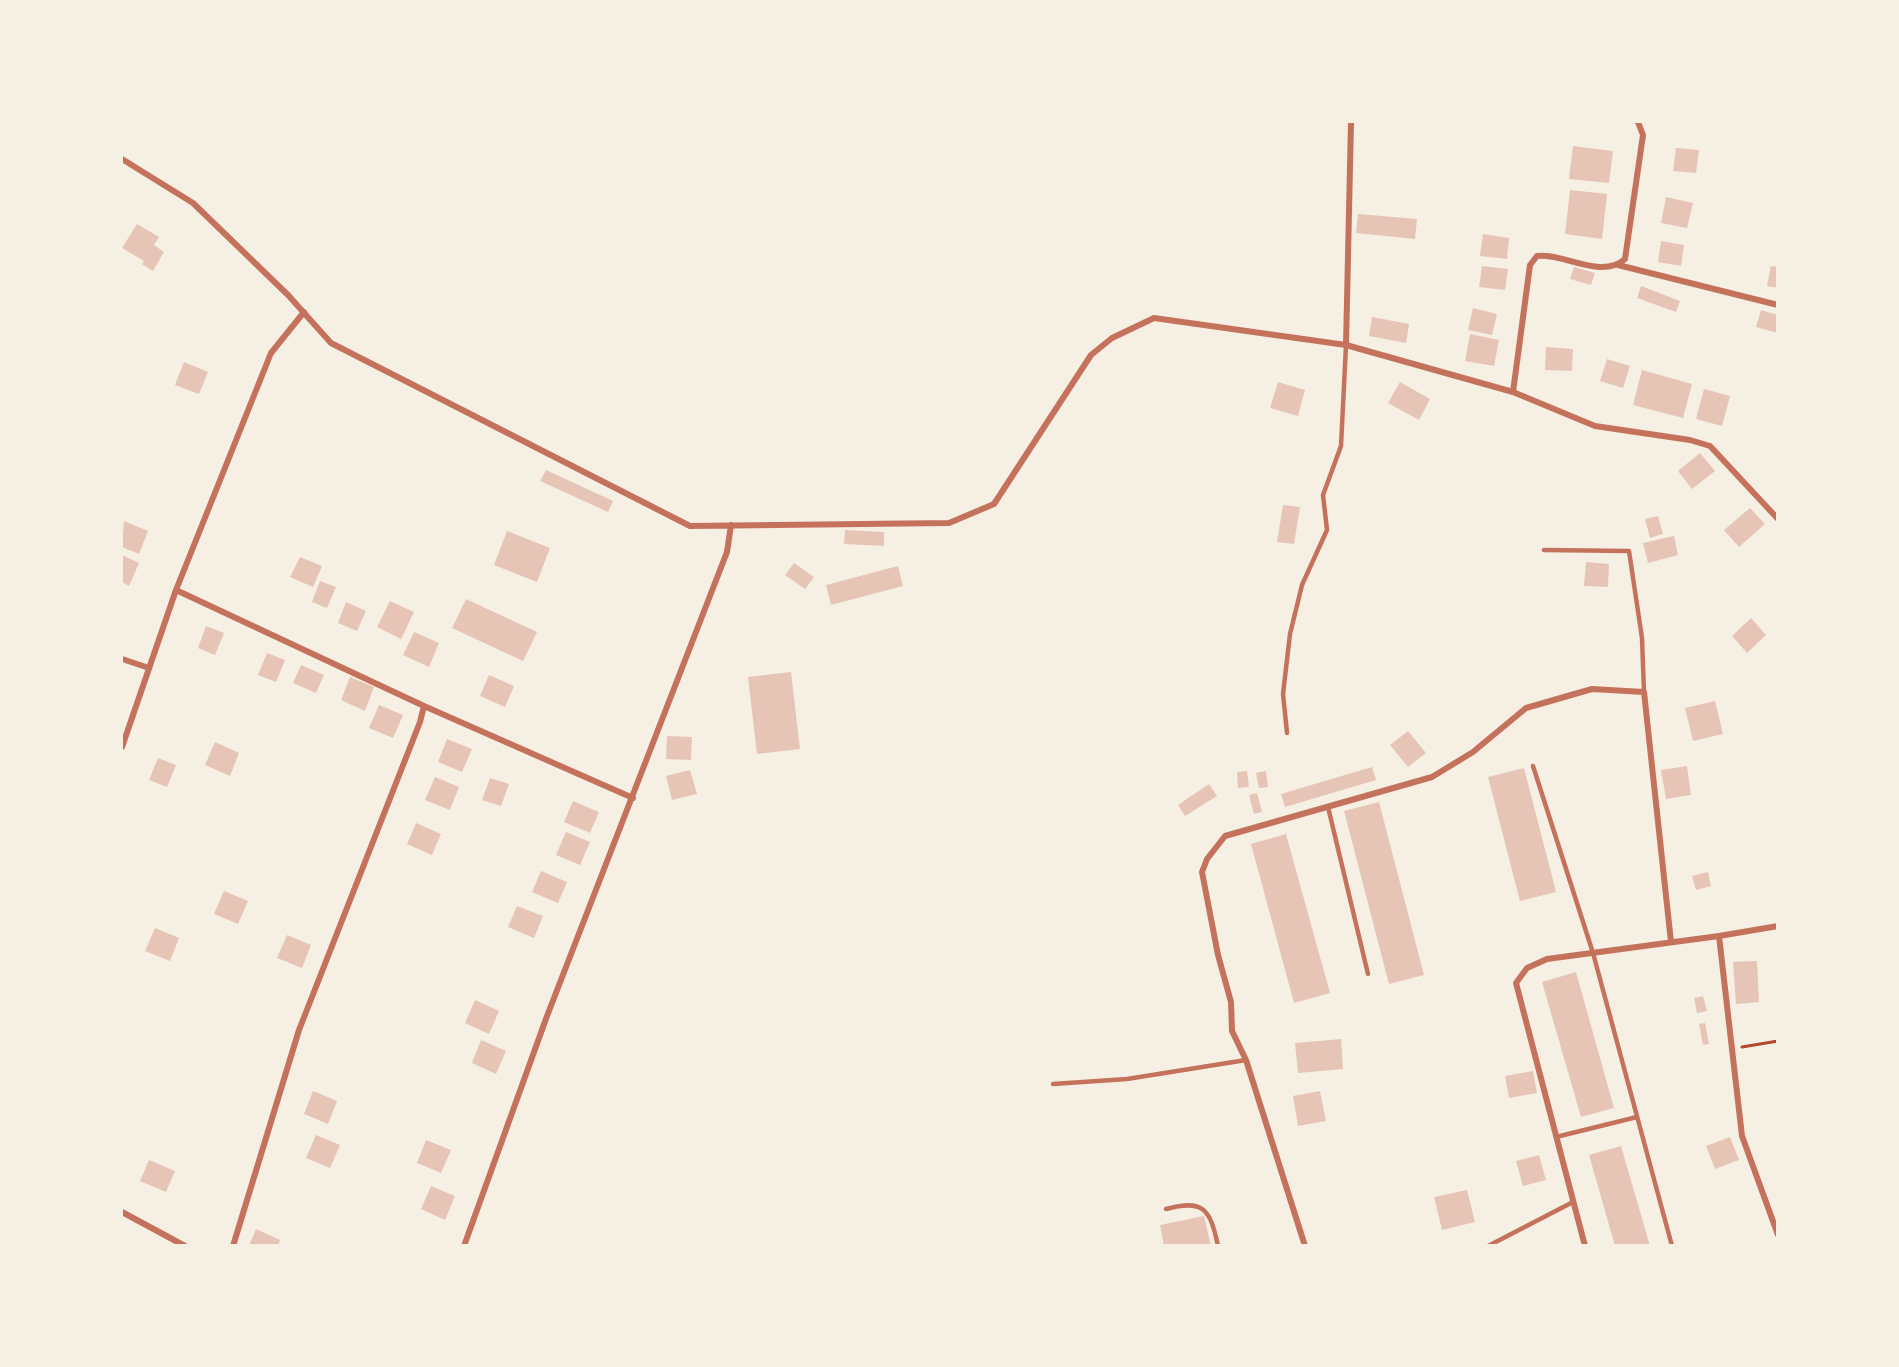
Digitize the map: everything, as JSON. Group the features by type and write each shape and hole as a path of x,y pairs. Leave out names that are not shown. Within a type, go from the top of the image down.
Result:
{"street":[{"path":"1346,345 1351,122"},
{"path":"1618,266 1625,259 1643,135 1638,122"},
{"path":"122,159 193,203 304,312 331,343 690,526 949,523 994,504 1091,355 1112,338 1154,318 1346,345 1513,392 1595,426 1690,440 1710,446 1778,519"},
{"path":"1513,392 1530,265 1537,256 1549,255 1603,268 1618,266 1778,305"},
{"path":"122,747 176,590 271,352 304,312"},
{"path":"464,1245 548,1016 728,552 731,525"},
{"path":"176,590 424,706 633,798"},
{"path":"122,658 149,668"},
{"path":"1305,1245 1246,1060 1232,1031 1231,1002 1218,955 1202,872 1207,860 1225,836 1432,777 1473,752 1526,708 1592,689 1644,692 1671,942"},
{"path":"233,1245 299,1030 420,722 424,706"},
{"path":"1585,1245 1516,983 1527,968 1547,959 1778,926"},
{"path":"1719,936 1742,1136 1778,1234"},
{"path":"122,1212 185,1245"}],"lane":[{"path":"1287,733 1283,694 1290,633 1302,585 1327,530 1323,495 1341,446 1346,345"},
{"path":"1544,550 1629,551 1642,638 1644,692"},
{"path":"1533,766 1593,953 1672,1245"},
{"path":"1328,807 1368,974"},
{"path":"1053,1084 1127,1079 1246,1060"},
{"path":"1556,1137 1637,1117"},
{"path":"1488,1245 1573,1202"},
{"path":"1166,1209 1192,1204 1203,1209 1210,1219 1218,1245"}],"path":[{"path":"1730,1035 1743,1048 1778,1041"}],"building":[{"path":"1573,146 1613,151 1609,183 1569,179"},
{"path":"1676,148 1699,150 1696,173 1673,171"},
{"path":"1570,190 1607,194 1602,239 1565,234"},
{"path":"1666,197 1693,203 1687,228 1661,223"},
{"path":"1358,214 1417,219 1415,239 1356,233"},
{"path":"137,224 159,237 154,245 164,252 153,271 142,264 144,261 122,248"},
{"path":"1483,234 1509,238 1507,259 1480,256"},
{"path":"1661,241 1684,245 1681,266 1658,262"},
{"path":"1482,266 1508,269 1505,290 1479,287"},
{"path":"1771,266 1778,267 1778,288 1767,286"},
{"path":"1574,267 1595,273 1591,285 1570,279"},
{"path":"1641,286 1680,301 1676,312 1637,298"},
{"path":"1473,308 1497,314 1492,335 1468,330"},
{"path":"1761,310 1778,315 1778,333 1756,327"},
{"path":"1372,317 1409,324 1406,343 1369,336"},
{"path":"1470,334 1499,340 1494,366 1465,361"},
{"path":"1546,347 1573,349 1572,371 1545,370"},
{"path":"1607,359 1630,366 1623,388 1600,381"},
{"path":"184,362 208,372 199,394 175,385"},
{"path":"1642,370 1692,384 1683,418 1633,405"},
{"path":"1278,382 1305,390 1298,416 1270,408"},
{"path":"1400,382 1430,399 1419,420 1388,403"},
{"path":"1704,389 1730,396 1722,426 1696,419"},
{"path":"1700,453 1715,471 1692,489 1678,471"},
{"path":"546,470 613,501 608,512 540,481"},
{"path":"1283,505 1300,507 1294,544 1277,542"},
{"path":"1750,508 1765,524 1739,547 1724,530"},
{"path":"1658,516 1663,534 1650,538 1645,519"},
{"path":"124,521 148,531 139,554 122,547"},
{"path":"845,530 884,532 884,546 844,544"},
{"path":"507,531 550,548 537,582 494,565"},
{"path":"1674,536 1678,555 1648,563 1643,543"},
{"path":"122,555 139,563 129,586 122,582"},
{"path":"300,557 322,566 313,587 290,577"},
{"path":"1586,562 1609,564 1608,587 1584,586"},
{"path":"794,563 814,577 805,589 785,575"},
{"path":"898,566 903,586 831,605 826,585"},
{"path":"320,581 336,587 327,608 312,602"},
{"path":"466,599 537,632 523,661 452,628"},
{"path":"390,601 414,612 401,639 377,627"},
{"path":"346,602 366,611 357,631 338,623"},
{"path":"1751,618 1766,635 1747,653 1732,636"},
{"path":"206,626 224,633 215,655 198,648"},
{"path":"414,632 439,643 429,667 403,655"},
{"path":"267,653 285,660 276,682 258,675"},
{"path":"301,665 324,675 316,693 293,683"},
{"path":"791,672 800,749 757,754 748,677"},
{"path":"489,675 514,686 505,707 480,696"},
{"path":"350,677 374,687 365,711 341,700"},
{"path":"1715,701 1723,734 1693,741 1685,708"},
{"path":"379,705 403,715 393,738 369,728"},
{"path":"1408,731 1426,753 1408,767 1390,745"},
{"path":"667,736 692,737 691,760 666,759"},
{"path":"447,739 472,749 462,772 438,762"},
{"path":"215,742 239,753 230,776 205,765"},
{"path":"158,758 176,765 167,787 149,780"},
{"path":"1687,766 1691,795 1666,799 1661,770"},
{"path":"1372,767 1376,780 1285,807 1281,794"},
{"path":"1524,768 1556,892 1520,901 1488,777"},
{"path":"690,770 697,794 672,800 666,776"},
{"path":"1247,771 1249,787 1238,788 1237,772"},
{"path":"1266,771 1268,787 1259,788 1256,773"},
{"path":"435,777 459,787 450,810 425,800"},
{"path":"490,778 509,784 501,806 482,800"},
{"path":"1209,784 1217,796 1185,816 1178,805"},
{"path":"1257,793 1262,812 1254,814 1249,795"},
{"path":"573,801 599,812 590,833 564,822"},
{"path":"1379,802 1424,975 1389,984 1344,811"},
{"path":"416,823 441,834 432,855 407,844"},
{"path":"566,832 590,842 580,865 556,855"},
{"path":"1286,834 1330,993 1294,1003 1251,844"},
{"path":"541,871 567,882 558,903 532,892"},
{"path":"1708,872 1711,886 1696,890 1692,876"},
{"path":"224,891 248,901 238,924 214,914"},
{"path":"517,906 543,916 534,938 508,927"},
{"path":"155,928 179,938 170,961 145,951"},
{"path":"287,935 311,945 302,968 277,958"},
{"path":"1757,961 1759,1002 1736,1004 1733,962"},
{"path":"1576,972 1614,1108 1581,1117 1542,982"},
{"path":"1703,996 1707,1011 1697,1013 1694,998"},
{"path":"475,1000 499,1011 489,1034 465,1023"},
{"path":"1705,1023 1709,1044 1703,1045 1699,1024"},
{"path":"1341,1039 1343,1069 1298,1073 1295,1043"},
{"path":"481,1040 506,1051 496,1074 472,1063"},
{"path":"1533,1071 1537,1093 1509,1098 1505,1076"},
{"path":"313,1091 337,1101 328,1124 304,1114"},
{"path":"1320,1091 1326,1121 1298,1126 1293,1096"},
{"path":"316,1135 340,1145 330,1168 306,1158"},
{"path":"1730,1137 1739,1160 1715,1169 1706,1146"},
{"path":"426,1140 451,1150 441,1173 417,1163"},
{"path":"1621,1146 1650,1246 1615,1246 1589,1155"},
{"path":"1539,1155 1546,1180 1523,1186 1516,1161"},
{"path":"149,1160 175,1171 166,1192 140,1181"},
{"path":"431,1186 455,1196 445,1220 421,1209"},
{"path":"1467,1190 1475,1222 1442,1230 1434,1197"},
{"path":"1204,1216 1211,1246 1164,1246 1160,1225"},
{"path":"256,1229 280,1240 278,1246 249,1246"}]}
